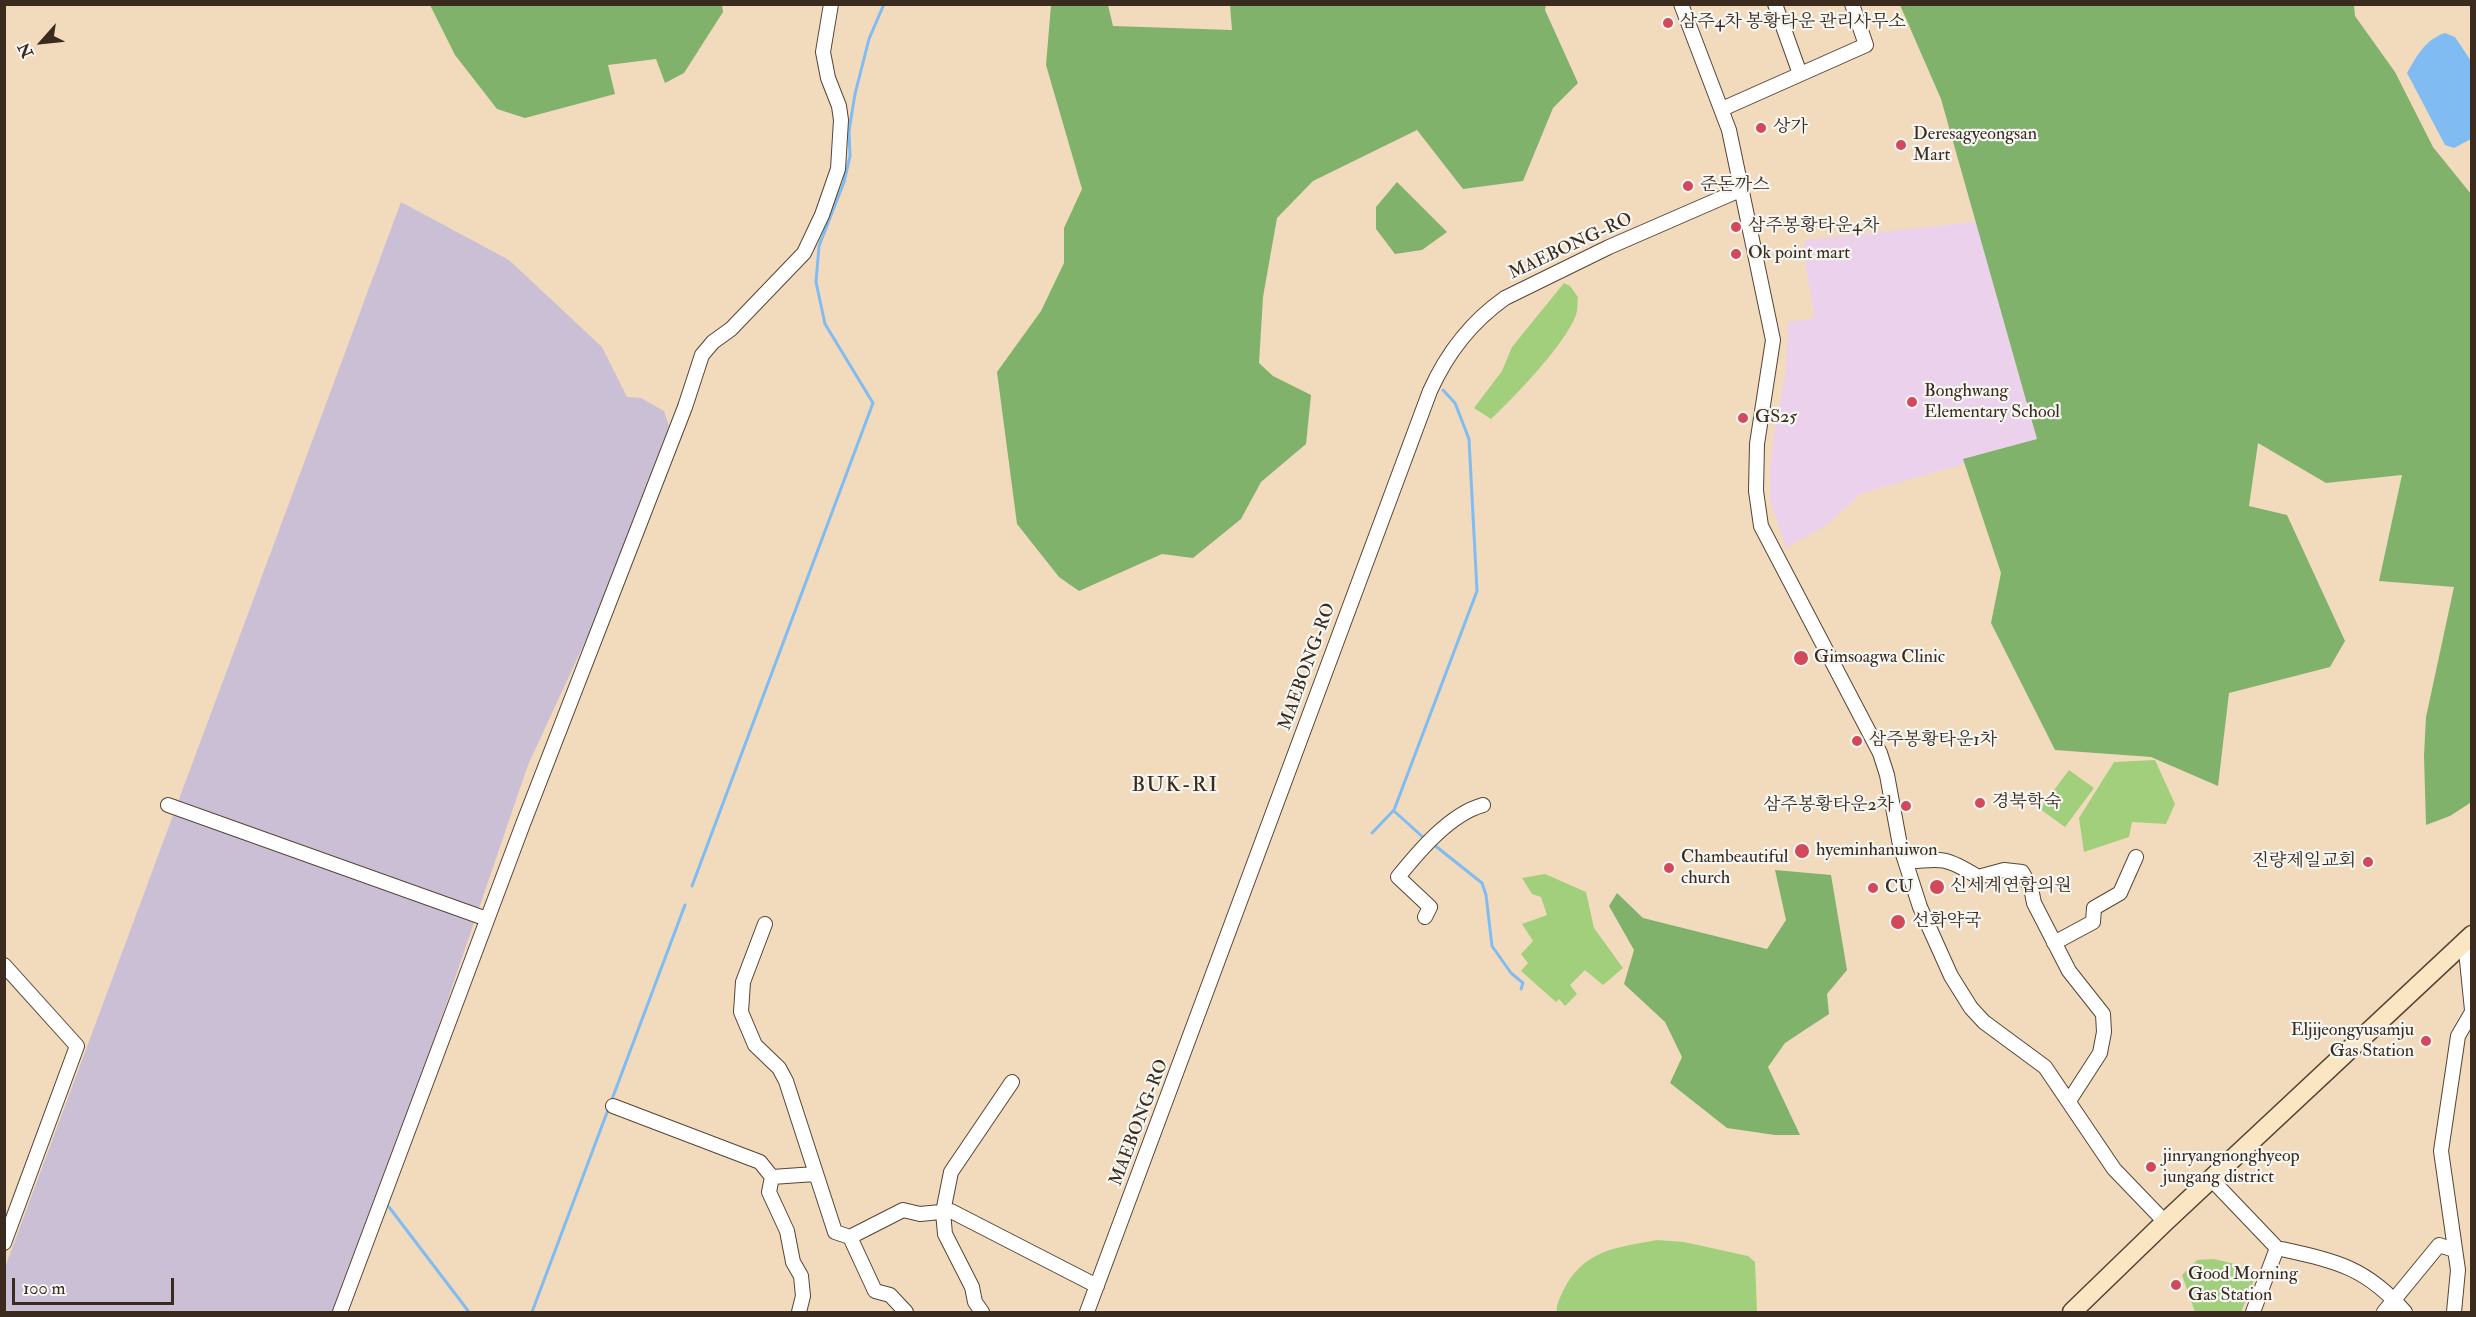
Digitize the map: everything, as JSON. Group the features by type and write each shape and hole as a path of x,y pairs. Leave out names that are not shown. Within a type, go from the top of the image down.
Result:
{"street":[{"path":"340,1312 487,919 685,407 702,355 713,342 738,322 804,253 822,215 838,169 841,120 839,106 828,78 824,52 831,4"},
{"path":"1681,4 1729,130 1773,340 1757,444 1758,512 1761,526 1880,753 1887,775 1894,820 1920,907 1941,956 1971,1008 1996,1033 2045,1067 2114,1168 2165,1222"},
{"path":"1775,4 1800,74"},
{"path":"1722,109 1866,45 1852,4"},
{"name":"MAEBONG-RO","path":"1087,1312 1436,377 1465,332 1490,308 1506,298 1610,247 1740,190"},
{"path":"168,805 487,919"},
{"path":"1427,912 1398,877 1427,843 1469,809 1483,806"},
{"path":"2054,943 2093,922 2094,908 2120,893 2136,857"},
{"path":"1906,862 1940,858 1954,862 1977,877 2004,870 2022,872 2031,888 2034,903 2069,971 2103,1014 2104,1032 2100,1053 2069,1101"},
{"path":"765,924 742,982 741,1012 755,1045 779,1068 786,1081 835,1232 850,1238 875,1291 890,1295 906,1312"},
{"path":"2454,1312 2458,1270 2441,1151 2458,1036 2472,1011 2468,938"},
{"path":"2072,1312 2468,938"},
{"path":"4,965 77,1046 4,1243"},
{"path":"982,1312 975,1302 972,1287 945,1234 943,1212 951,1172 1012,1082"},
{"path":"613,1106 760,1162 772,1177 769,1192 787,1231 793,1262 801,1276 803,1296 799,1312"},
{"path":"772,1177 815,1174"},
{"path":"2211,1179 2277,1248 2332,1260 2354,1269 2375,1282 2405,1312"},
{"path":"850,1238 903,1210 921,1214 951,1211 1097,1286"},
{"path":"2384,1312 2439,1245 2454,1250"},
{"path":"2253,1312 2277,1248"}],"shaded area":[{"path":"401,202 509,260 602,347 627,397 641,398 664,411 669,426 596,618 528,765 426,1063 333,1312 5,1312 4,1270"},
{"name":"Bonghwang Elementary School","path":"1985,221 2052,439 1862,493 1824,527 1786,548 1770,500 1770,471 1774,434 1786,371 1788,322 1815,318 1803,250 1805,240"}],"green space":[{"path":"430,5 722,5 723,12 684,73 665,83 656,59 608,65 615,94 525,118 497,109 455,55"},
{"path":"1051,5 1108,5 1113,26 1232,30 1230,5 1546,5 1545,10 1578,83 1553,108 1523,181 1463,189 1417,130 1313,181 1277,218 1263,297 1259,363 1273,376 1311,395 1306,444 1261,482 1241,519 1193,558 1162,554 1079,591 1059,577 1017,524 997,372 1041,311 1064,263 1064,228 1082,189 1046,65"},
{"path":"1900,5 2354,5 2355,16 2395,72 2433,147 2471,194 2470,803 2450,816 2426,825 2424,756 2426,717 2454,587 2379,581 2402,475 2326,483 2258,443 2249,506 2287,515 2345,641 2330,667 2229,693 2218,786 2151,757 2055,750 1991,623 2001,573 1963,459 2037,439 1941,99"},
{"path":"1397,182 1447,232 1422,250 1395,254 1376,229 1376,207"},
{"path":"1564,283 1570,286 1578,297 1577,313 1570,327 1538,370 1491,419 1474,408 1502,371 1512,347"},
{"path":"2155,760 2175,804 2166,824 2132,822 2129,837 2084,852 2079,818 2114,762"},
{"path":"2069,770 2094,788 2065,827 2040,809"},
{"path":"1775,870 1831,875 1847,970 1827,994 1829,1014 1785,1043 1768,1067 1800,1135 1775,1135 1727,1128 1670,1083 1682,1057 1665,1022 1624,984 1634,950 1609,906 1617,893 1643,918 1767,949 1786,920"},
{"path":"1545,874 1586,892 1594,928 1623,968 1603,985 1585,970 1570,985 1577,994 1565,1006 1559,999 1556,1002 1521,971 1528,963 1521,954 1533,941 1522,924 1547,915 1541,897 1532,894 1522,878"},
{"path":"1657,1240 1684,1242 1748,1256 1755,1262 1757,1312 1557,1312 1563,1291 1581,1266 1602,1253 1628,1245"},
{"path":"2214,1259 2235,1264 2256,1275 2241,1312 2195,1312 2182,1275 2197,1260"}],"water":[{"path":"2445,33 2455,37 2471,61 2471,139 2454,148 2445,145 2407,73 2427,44"}],"waterway":[{"path":"692,886 873,403 825,324 816,282 819,246 844,182 850,156 849,131 855,94 869,39 884,4"},
{"path":"1372,833 1394,810 1477,591 1469,439 1455,403 1443,390"},
{"path":"1394,811 1425,839"},
{"path":"1433,844 1482,883 1486,895 1492,946 1511,973 1523,983 1521,989"},
{"path":"532,1312 685,905"},
{"path":"389,1207 469,1312"}],"place":[{"name":"삼주4차 봉황타운 관리사무소","path":"1668,23"},
{"name":"상가","path":"1761,128"},
{"name":"Deresagyeongsan Mart","path":"1901,145"},
{"name":"준돈까스","path":"1688,186"},
{"name":"삼주봉황타운4차","path":"1736,227"},
{"name":"Ok point mart","path":"1736,254"},
{"name":"Bonghwang Elementary School","path":"1912,402"},
{"name":"GS25","path":"1743,418"},
{"name":"Gimsoagwa Clinic","path":"1801,658"},
{"name":"삼주봉황타운1차","path":"1857,741"},
{"name":"경북학숙","path":"1980,803"},
{"name":"삼주봉황타운2차","path":"1906,806"},
{"name":"hyeminhanuiwon","path":"1802,851"},
{"name":"진량제일교회","path":"2368,862"},
{"name":"Chambeautiful church","path":"1669,868"},
{"name":"신세계연합의원","path":"1937,887"},
{"name":"CU","path":"1873,888"},
{"name":"선화약국","path":"1898,922"},
{"name":"Eljijeongyusamju Gas Station","path":"2426,1041"},
{"name":"jinryangnonghyeop jungang district","path":"2151,1167"},
{"name":"Good Morning Gas Station","path":"2176,1285"}],"district":[{"name":"BUK-RI","path":"1175,786"}]}
